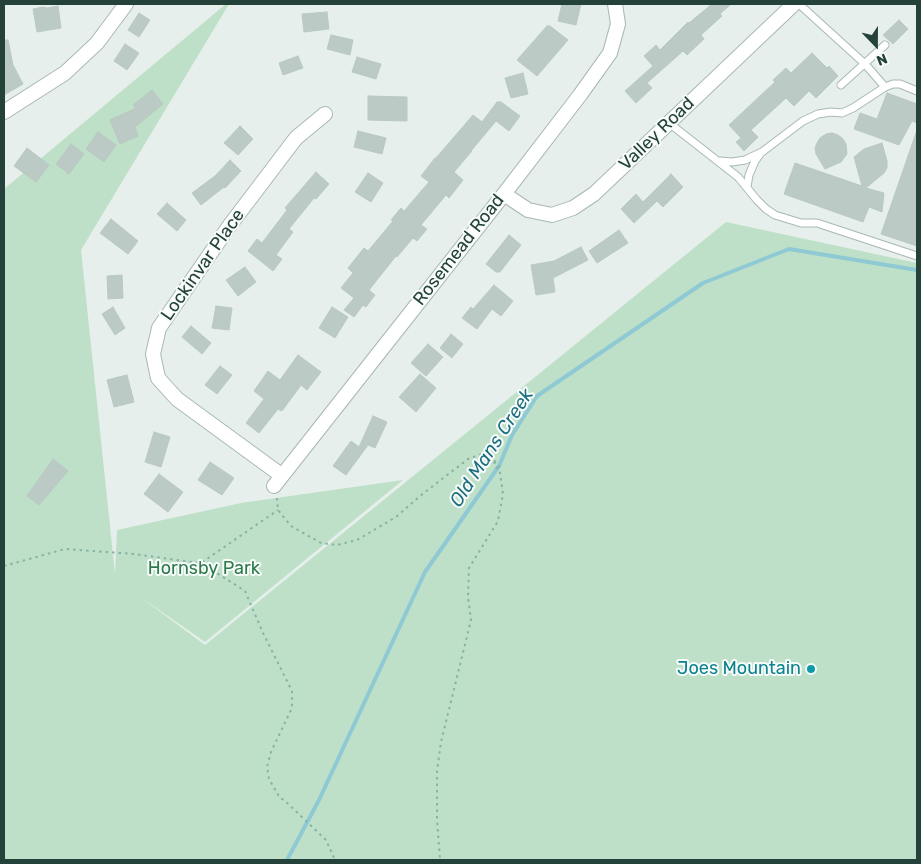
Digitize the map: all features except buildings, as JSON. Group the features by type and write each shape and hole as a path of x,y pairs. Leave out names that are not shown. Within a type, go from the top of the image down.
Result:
{"street":[{"path":"4,112 65,73 97,44 126,4"},
{"name":"Rosemead Road","path":"278,480 504,194 610,53 618,24 615,4"},
{"name":"Valley Road","path":"504,194 528,210 552,215 573,208 594,194 794,4"},
{"name":"Lockinvar Place","path":"278,480 177,399 158,378 153,354 158,328 230,224 296,138 325,114"}],"lane":[{"path":"799,4 865,64 885,87"},
{"path":"841,85 885,45"},
{"path":"719,161 745,160 762,152 803,121 818,114 842,113 893,84 900,84 917,91"},
{"path":"669,123 738,177 766,209 775,215 801,223 817,223 917,256"},
{"path":"747,187 755,161 762,152"}],"path":[{"path":"201,563 278,510 291,526 320,543 337,545 357,540 396,517 468,459 487,452 496,462 500,469 503,494 498,521 469,568 468,597 471,620 441,742 437,771 437,819 440,860"},
{"path":"4,566 65,549 134,554 201,563 245,591 263,633 292,691 292,708 271,752 267,767 269,779 280,798 326,840 335,860"}],"green space":[{"name":"Hornsby Park","path":"226,4 229,4 81,250 115,574 117,530 241,503 403,480 205,642 139,596 205,645 726,222 917,263 917,860 4,860 4,189"}],"waterway":[{"name":"Old Mans Creek","path":"287,860 319,800 425,572 499,466 512,435 537,396 703,283 789,249 917,270"}],"place":[{"name":"Joes Mountain","path":"811,669"}]}
